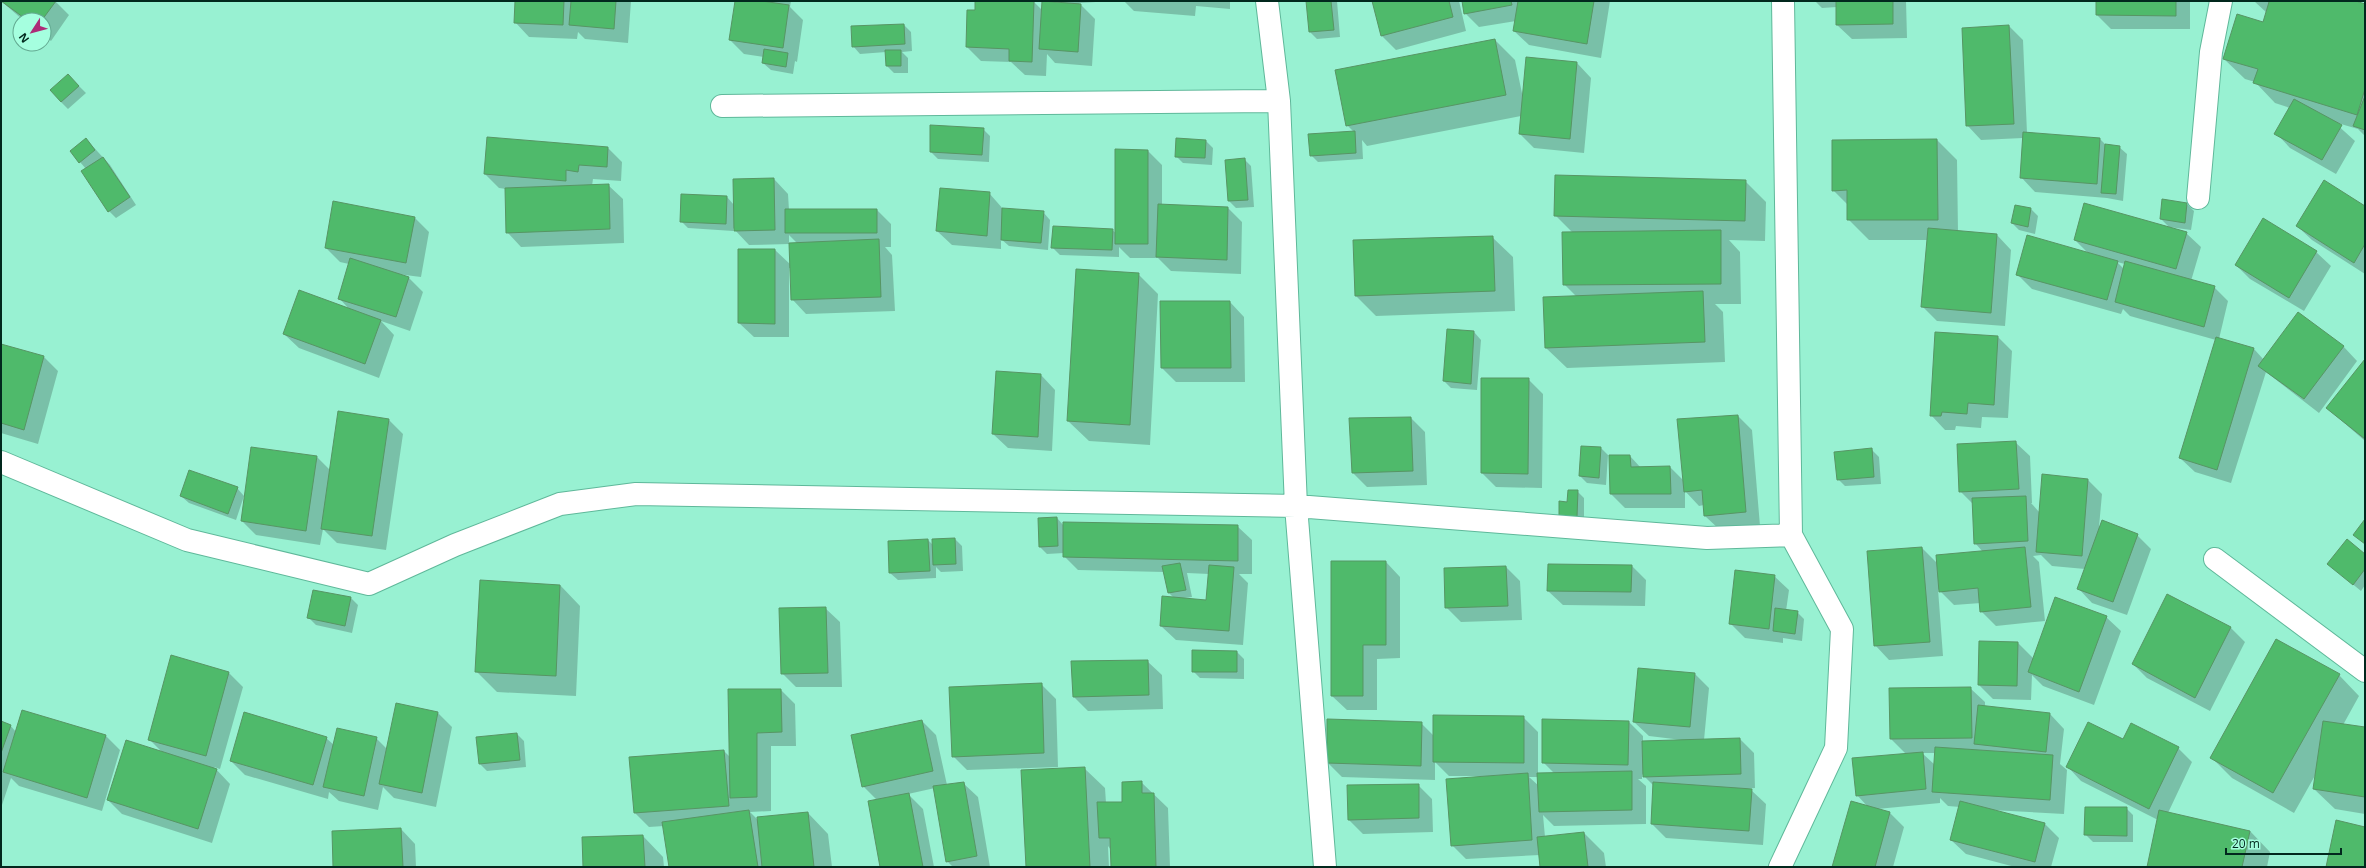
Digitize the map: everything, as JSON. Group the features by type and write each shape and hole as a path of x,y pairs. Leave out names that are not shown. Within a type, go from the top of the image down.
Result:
{"street":[{"path":"1267,1 1279,101 1296,506 1325,867"},
{"path":"1780,867 1836,748 1842,629 1791,535 1783,1"},
{"path":"2198,198 2211,52 2221,1"},
{"path":"722,106 1279,101"},
{"path":"1,462 187,540 369,584 455,545 560,504 636,494 1296,506 1707,538 1791,535"},
{"path":"2215,559 2365,671"}],"building":[{"path":"1,1 56,1 48,12 16,12"},
{"path":"515,1 564,1 563,25 514,23"},
{"path":"571,1 616,1 614,29 569,25"},
{"path":"735,1 762,1 789,5 783,48 729,40"},
{"path":"975,1 1034,1 1032,62 1009,61 1009,49 966,47 967,10 975,10"},
{"path":"1042,1 1081,4 1078,52 1039,49"},
{"path":"1306,1 1331,1 1334,30 1309,32"},
{"path":"1372,1 1449,1 1453,17 1381,36"},
{"path":"1462,1 1511,1 1512,5 1464,14"},
{"path":"1518,1 1594,1 1587,44 1513,31"},
{"path":"1836,1 1893,1 1893,24 1836,25"},
{"path":"2096,1 2176,1 2176,16 2096,15"},
{"path":"2266,1 2356,1 2365,4 2365,89 2357,115 2253,83 2258,69 2223,59 2237,14 2263,22 2269,2"},
{"path":"904,24 905,44 852,47 851,26"},
{"path":"2009,25 2014,124 1966,126 1962,28"},
{"path":"1495,39 1506,95 1346,126 1335,70"},
{"path":"764,49 788,53 786,67 762,63"},
{"path":"885,50 901,50 901,66 886,66"},
{"path":"1526,57 1577,62 1570,139 1519,134"},
{"path":"68,74 79,86 61,102 50,90"},
{"path":"2365,96 2365,130 2353,126"},
{"path":"2294,99 2342,125 2322,160 2274,134"},
{"path":"930,125 984,128 982,155 930,152"},
{"path":"1355,131 1356,153 1310,156 1308,134"},
{"path":"2023,132 2100,138 2097,184 2020,178"},
{"path":"487,137 608,147 607,167 579,165 578,172 566,170 566,181 484,174"},
{"path":"86,138 95,150 79,163 70,151"},
{"path":"1176,138 1206,140 1205,158 1175,157"},
{"path":"1937,139 1938,220 1847,220 1847,190 1832,191 1832,140"},
{"path":"2105,144 2120,146 2116,194 2101,193"},
{"path":"1115,149 1148,150 1148,244 1115,244"},
{"path":"103,157 130,197 108,212 81,171"},
{"path":"1245,158 1248,200 1228,201 1225,160"},
{"path":"1555,175 1746,180 1745,221 1554,216"},
{"path":"774,178 775,230 734,231 733,179"},
{"path":"2324,180 2365,206 2365,244 2354,263 2296,226"},
{"path":"609,184 610,229 506,233 505,188"},
{"path":"940,188 990,192 987,236 936,231"},
{"path":"681,194 727,196 726,224 680,222"},
{"path":"2162,199 2187,203 2185,223 2160,219"},
{"path":"333,201 415,217 406,263 325,248"},
{"path":"2084,203 2187,232 2176,269 2074,240"},
{"path":"1158,204 1228,207 1227,260 1156,257"},
{"path":"2015,205 2031,208 2028,227 2011,223"},
{"path":"1002,208 1044,211 1041,243 1001,240"},
{"path":"785,209 877,209 877,233 785,233"},
{"path":"2263,218 2317,251 2289,298 2235,265"},
{"path":"1053,226 1113,229 1112,250 1051,248"},
{"path":"1928,228 1997,234 1991,313 1921,307"},
{"path":"1721,230 1721,284 1563,285 1562,232"},
{"path":"2027,235 2118,261 2107,300 2016,275"},
{"path":"1493,236 1495,291 1355,296 1353,240"},
{"path":"879,239 881,297 791,300 789,243"},
{"path":"738,249 775,249 775,324 738,323"},
{"path":"350,258 409,277 396,317 338,299"},
{"path":"2125,261 2215,286 2204,327 2115,302"},
{"path":"1076,269 1139,273 1130,425 1067,421"},
{"path":"299,290 381,320 365,364 283,334"},
{"path":"1703,291 1705,342 1545,348 1543,297"},
{"path":"1160,301 1230,301 1231,368 1161,368"},
{"path":"2298,312 2344,346 2304,399 2258,366"},
{"path":"1447,329 1474,331 1471,384 1443,381"},
{"path":"1935,332 1998,336 1994,405 1968,403 1967,414 1942,412 1941,416 1930,416"},
{"path":"2216,337 2254,348 2217,470 2179,458"},
{"path":"1,344 44,356 24,430 1,423"},
{"path":"2365,359 2365,439 2326,408"},
{"path":"996,371 1041,374 1038,437 992,434"},
{"path":"1481,378 1529,378 1528,474 1481,473"},
{"path":"338,411 389,419 372,536 321,529"},
{"path":"1738,415 1746,512 1704,516 1702,490 1684,492 1677,419"},
{"path":"1411,417 1413,471 1352,473 1349,418"},
{"path":"2016,441 2019,489 1959,492 1957,444"},
{"path":"1581,446 1601,447 1599,478 1579,476"},
{"path":"251,447 317,456 306,531 241,521"},
{"path":"1872,448 1874,477 1837,480 1834,452"},
{"path":"1609,455 1630,455 1631,467 1670,466 1671,494 1610,494"},
{"path":"189,470 238,487 228,514 180,496"},
{"path":"2042,474 2088,479 2082,556 2036,552"},
{"path":"1568,490 1578,490 1577,517 1559,516 1559,501 1567,502"},
{"path":"2026,496 2028,541 1974,544 1972,498"},
{"path":"1057,517 1058,546 1039,547 1038,518"},
{"path":"2365,519 2365,544 2353,535"},
{"path":"2102,520 2138,534 2113,602 2077,589"},
{"path":"1063,522 1238,525 1238,561 1063,557"},
{"path":"955,538 956,564 933,565 932,539"},
{"path":"928,539 930,571 889,573 888,541"},
{"path":"2347,539 2365,554 2365,569 2353,585 2327,564"},
{"path":"1922,547 1930,642 1874,646 1867,551"},
{"path":"2025,547 2031,607 1980,612 1978,588 1939,592 1936,555"},
{"path":"1331,561 1386,561 1386,645 1363,645 1363,696 1331,696"},
{"path":"1180,563 1186,590 1168,593 1162,566"},
{"path":"1548,564 1632,565 1631,592 1547,591"},
{"path":"1209,565 1234,567 1229,631 1160,626 1162,596 1206,600"},
{"path":"1506,566 1508,606 1445,608 1444,568"},
{"path":"1735,570 1775,575 1769,629 1729,624"},
{"path":"480,580 560,585 556,676 475,672"},
{"path":"313,590 351,597 345,626 307,618"},
{"path":"2167,594 2231,627 2195,698 2132,664"},
{"path":"2055,597 2107,616 2079,692 2028,672"},
{"path":"826,607 828,673 781,674 779,608"},
{"path":"1775,608 1798,611 1795,634 1773,631"},
{"path":"2276,639 2340,674 2273,793 2210,758"},
{"path":"1979,641 2018,642 2017,686 1978,685"},
{"path":"1192,650 1237,651 1237,672 1192,672"},
{"path":"171,655 229,672 206,756 148,740"},
{"path":"1148,660 1149,695 1073,697 1071,661"},
{"path":"1638,668 1695,673 1690,727 1633,722"},
{"path":"1042,683 1044,753 952,757 949,687"},
{"path":"1971,687 1972,738 1890,739 1889,688"},
{"path":"728,689 781,689 782,732 757,733 757,797 730,798"},
{"path":"396,703 438,712 422,793 379,784"},
{"path":"1978,705 2050,713 2046,752 1974,744"},
{"path":"22,710 106,735 87,798 3,772"},
{"path":"244,712 327,737 313,785 230,761"},
{"path":"1433,715 1524,716 1524,763 1433,762"},
{"path":"1327,719 1422,722 1421,766 1327,763"},
{"path":"1542,719 1629,721 1628,765 1542,763"},
{"path":"922,720 933,771 862,787 851,735"},
{"path":"1,721 11,725 1,753"},
{"path":"2323,721 2365,727 2365,797 2313,789"},
{"path":"2088,722 2123,739 2131,723 2179,747 2149,809 2066,767"},
{"path":"337,728 377,737 364,796 323,787"},
{"path":"517,733 520,760 479,764 476,737"},
{"path":"1740,738 1741,774 1643,777 1642,741"},
{"path":"126,740 217,769 198,829 107,800"},
{"path":"1935,747 2053,755 2050,800 1932,792"},
{"path":"724,750 729,806 634,813 629,757"},
{"path":"1923,752 1926,789 1856,796 1852,758"},
{"path":"1085,767 1090,867 1026,867 1021,770"},
{"path":"1632,771 1632,810 1539,812 1537,773"},
{"path":"1528,773 1532,840 1451,846 1446,779"},
{"path":"1142,781 1142,793 1154,793 1156,867 1111,867 1110,838 1099,838 1097,802 1122,802 1122,782"},
{"path":"964,782 977,856 946,862 933,786"},
{"path":"1653,782 1752,789 1749,831 1651,824"},
{"path":"1419,784 1419,818 1348,820 1347,785"},
{"path":"909,793 923,867 880,867 868,801"},
{"path":"1851,801 1890,812 1875,867 1832,867"},
{"path":"1960,801 2045,823 2035,862 1950,840"},
{"path":"2085,807 2127,807 2127,836 2084,835"},
{"path":"749,810 758,867 669,867 662,822"},
{"path":"2159,810 2250,831 2242,867 2147,867"},
{"path":"808,812 814,867 762,867 757,817"},
{"path":"2336,820 2365,827 2365,867 2326,867"},
{"path":"401,828 403,867 333,867 332,831"},
{"path":"1584,832 1588,867 1540,867 1537,837"},
{"path":"643,835 645,867 583,867 582,837"}]}
